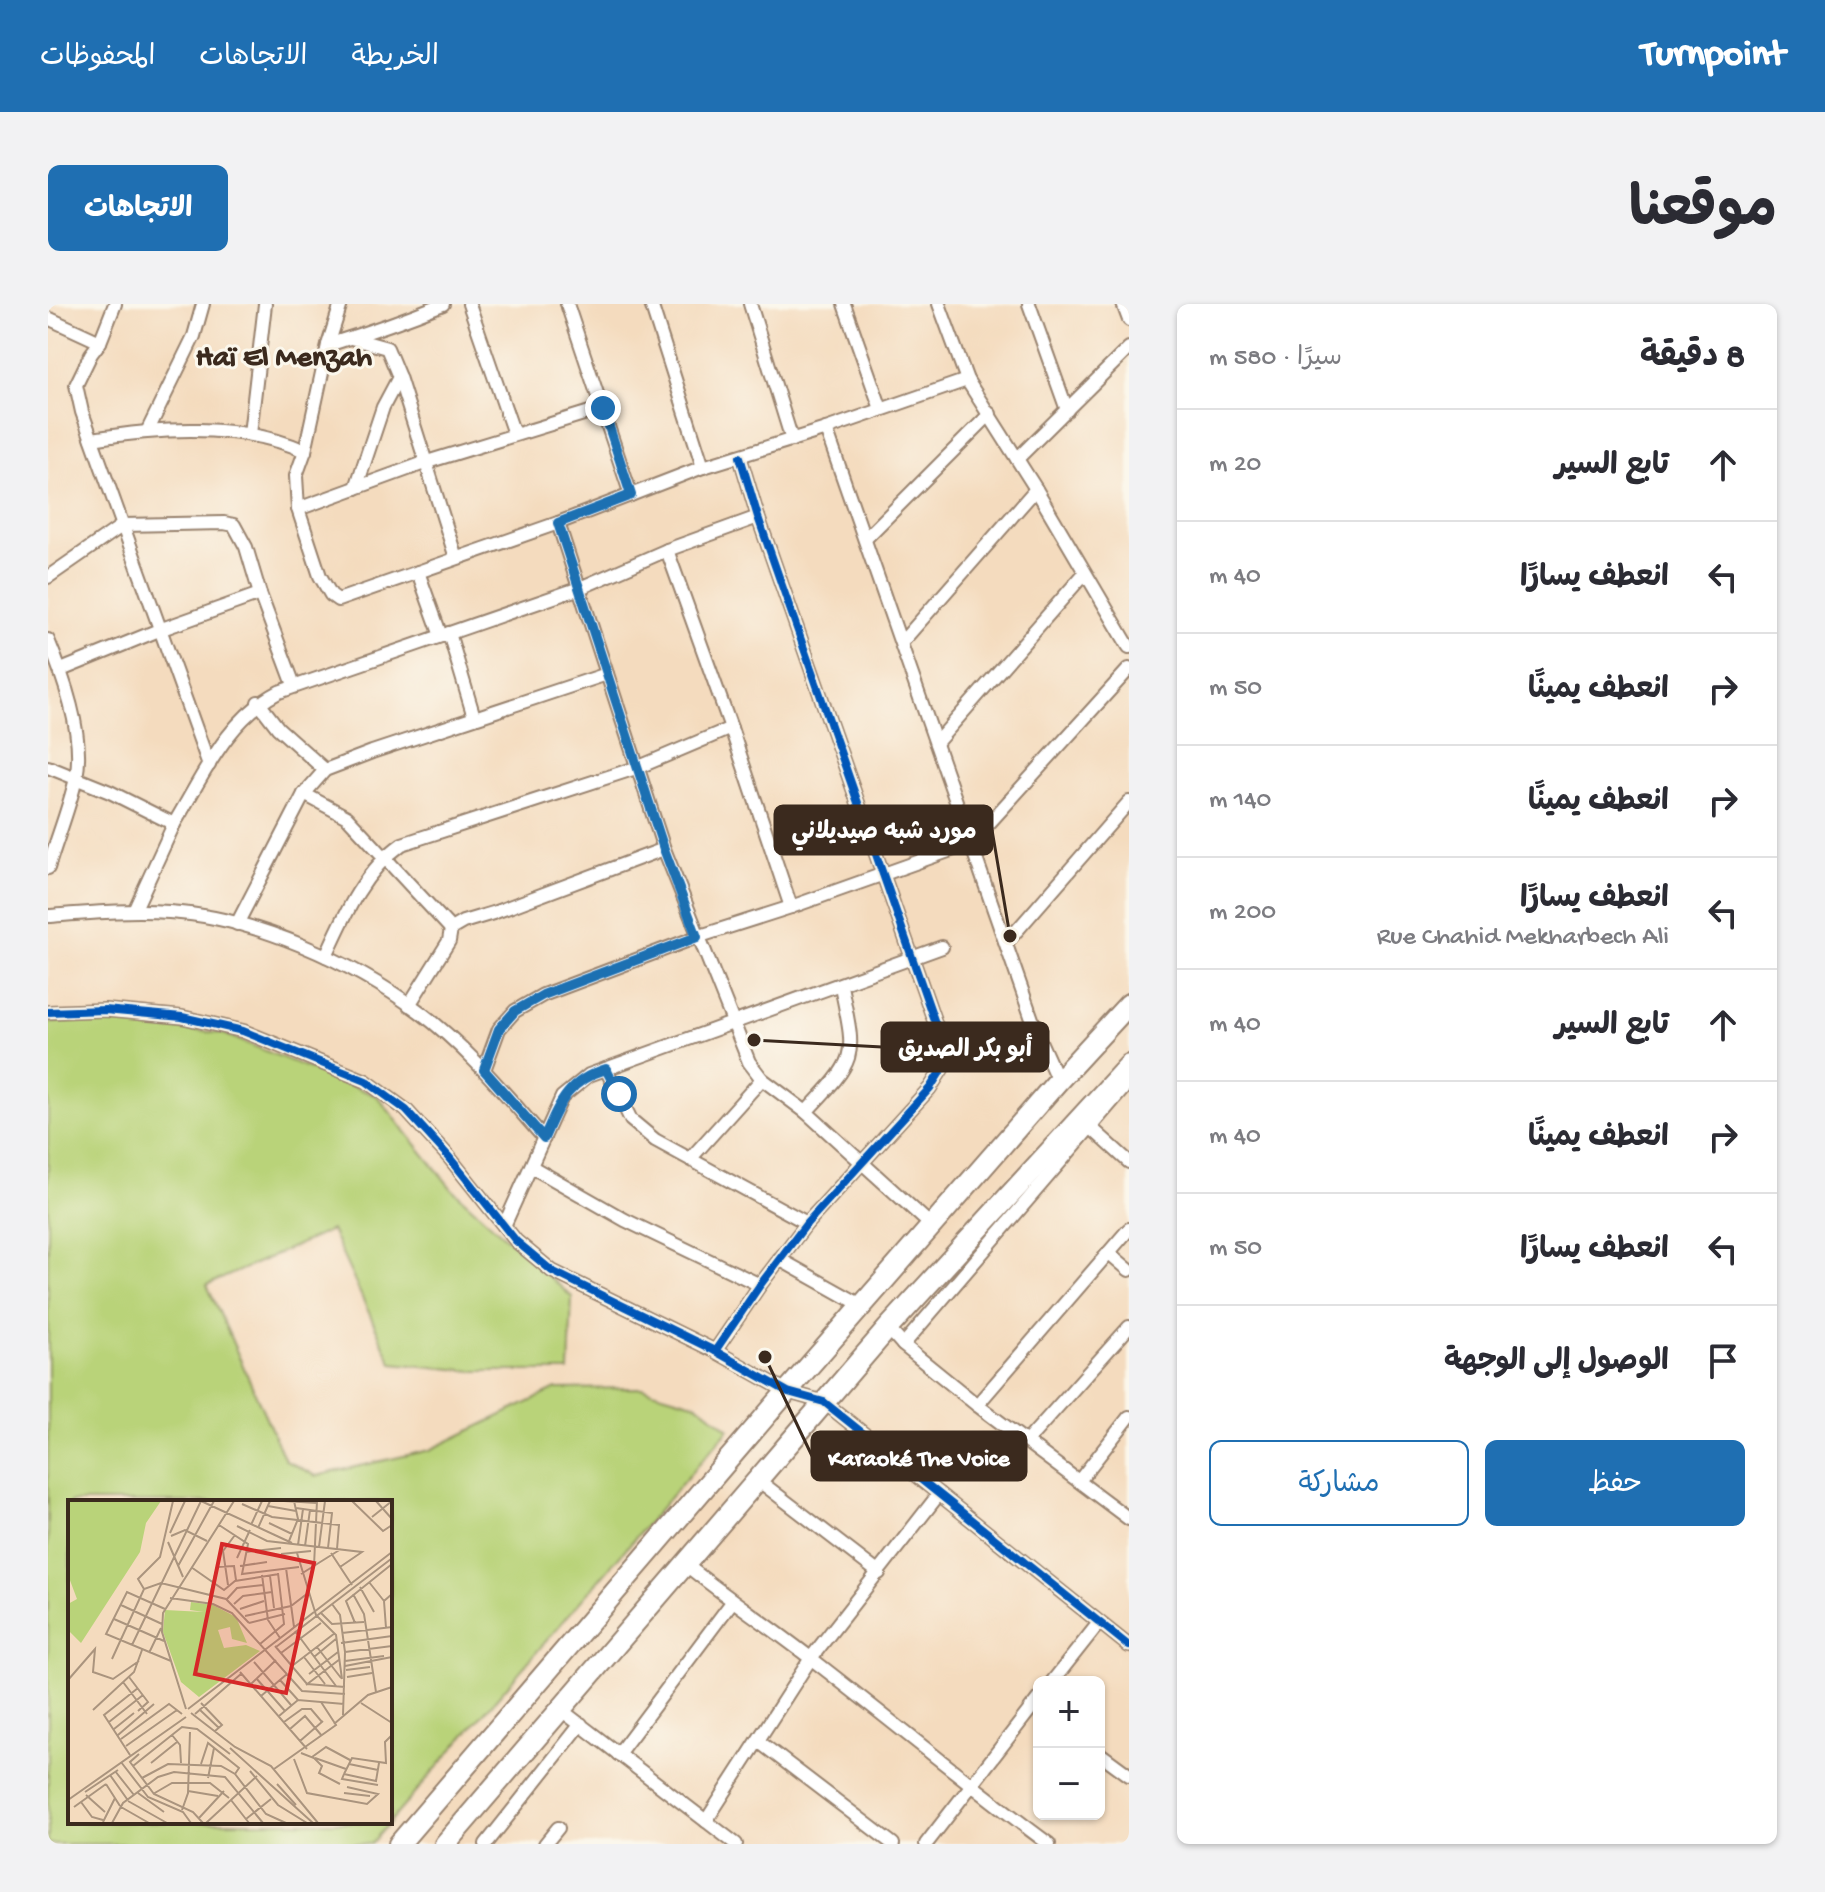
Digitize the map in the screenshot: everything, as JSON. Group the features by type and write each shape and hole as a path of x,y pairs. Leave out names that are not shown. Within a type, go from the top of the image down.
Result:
{"main road":[{"path":"399,1844 1058,1081 1129,1004"},
{"path":"452,1841 560,1709 888,1328 1086,1123 1129,1065"}],"street":[{"path":"115,304 100,342 76,385 92,439 209,765"},
{"path":"148,430 194,336 203,304"},
{"path":"250,434 265,304"},
{"path":"341,304 296,476 298,509 320,576 331,595 338,600 558,523 703,467 826,429 967,380"},
{"path":"328,345 443,304"},
{"path":"469,304 514,434"},
{"path":"567,304 631,495"},
{"path":"651,304 703,467"},
{"path":"750,304 792,440"},
{"path":"844,304 881,409"},
{"path":"939,304 967,380 1036,489 1129,647"},
{"path":"1029,304 1067,410"},
{"path":"1123,304 1129,320"},
{"path":"48,318 100,342"},
{"path":"387,348 402,321"},
{"path":"351,338 387,348"},
{"path":"387,348 427,462 456,558"},
{"path":"1017,459 1129,348"},
{"path":"356,488 386,398 399,377"},
{"path":"298,509 427,462 603,408"},
{"path":"865,539 990,414"},
{"path":"826,429 1039,1039 1058,1081"},
{"path":"92,439 148,430 250,434 272,438 305,451"},
{"path":"715,1351 807,1223 930,1088 942,1069 942,1043 758,517 740,457"},
{"path":"902,642 1036,489"},
{"path":"134,911 174,824 209,765 241,718 258,702 294,685 580,588 667,550 758,517"},
{"path":"558,523 664,849 749,1062 762,1079 806,1112 933,1227"},
{"path":"48,577 123,525 234,525 246,547 294,685"},
{"path":"667,550 791,907"},
{"path":"418,572 445,634 474,717"},
{"path":"936,743 1084,574"},
{"path":"61,670 159,630 260,594"},
{"path":"48,640 61,670 74,717 77,761 76,778 48,868"},
{"path":"484,1070 499,1029 515,1011 543,995 697,937 971,843 1129,669"},
{"path":"237,924 304,794 325,770 607,674"},
{"path":"258,702 278,728 325,770"},
{"path":"326,956 350,903 383,858 402,844 639,767 731,728"},
{"path":"48,767 174,824"},
{"path":"304,794 347,817 451,929"},
{"path":"1006,943 1129,802"},
{"path":"451,929 664,849"},
{"path":"48,916 172,912 237,924 326,956 420,1013 484,1070 544,1138"},
{"path":"409,1005 449,941 451,929"},
{"path":"504,1226 562,1097 589,1075 942,947"},
{"path":"806,1112 840,1077 851,1052 850,1028 841,986"},
{"path":"48,1012 97,1009 182,1017 243,1031 366,1081 406,1110 526,1251 552,1271 715,1351 788,1392 824,1402 1129,1646"},
{"path":"606,1069 631,1120 655,1140 807,1223"},
{"path":"691,1158 762,1079"},
{"path":"903,1345 1086,1123 1129,1082"},
{"path":"1086,1123 1129,1162"},
{"path":"532,1167 625,1220 760,1285"},
{"path":"977,1405 1129,1229"},
{"path":"1109,1253 1129,1270"},
{"path":"779,1259 863,1306"},
{"path":"1027,1441 1129,1327"},
{"path":"888,1328 903,1345 977,1405 1128,1517"},
{"path":"1079,1481 1129,1417"},
{"path":"758,1480 879,1573"},
{"path":"706,1821 811,1658 939,1494"},
{"path":"685,1564 1049,1844"},
{"path":"618,1754 732,1602"},
{"path":"1057,1676 1098,1624"},
{"path":"926,1844 1033,1708"},
{"path":"560,1709 736,1844"},
{"path":"486,1844 581,1724"},
{"path":"758,1741 893,1844"},
{"path":"1105,1757 1129,1775"},
{"path":"545,1844 558,1828"}],"green space":[{"path":"94,1019 224,1034 377,1096 452,1189 572,1297 569,1371 473,1371 392,1363 331,1230 207,1285 285,1460 316,1476 430,1450 556,1389 642,1388 697,1404 729,1429 392,1820 392,1500 68,1500 68,1824 388,1824 371,1844 48,1844 48,1023"}],"cycle path":[{"path":"715,1351 807,1223 930,1088 942,1069 942,1043 758,517 740,457"},
{"path":"48,1012 105,1010 182,1017 243,1031 366,1081 406,1110 449,1157 516,1241 552,1271 715,1351 788,1392 824,1402 1129,1646"}],"place":[{"name":"مورد شبه صيديلاني","path":"1010,936"},
{"name":"أبو بكر الصديق","path":"754,1040"},
{"name":"Karaoké The Voice","path":"765,1357"}],"district":[{"name":"Haï El Menzah","path":"284,355"}],"route":[{"path":"603,408 631,495 558,523 664,849 697,937 543,995 515,1011 499,1029 484,1070 544,1138 562,1097 589,1075 606,1069 619,1094"}]}
